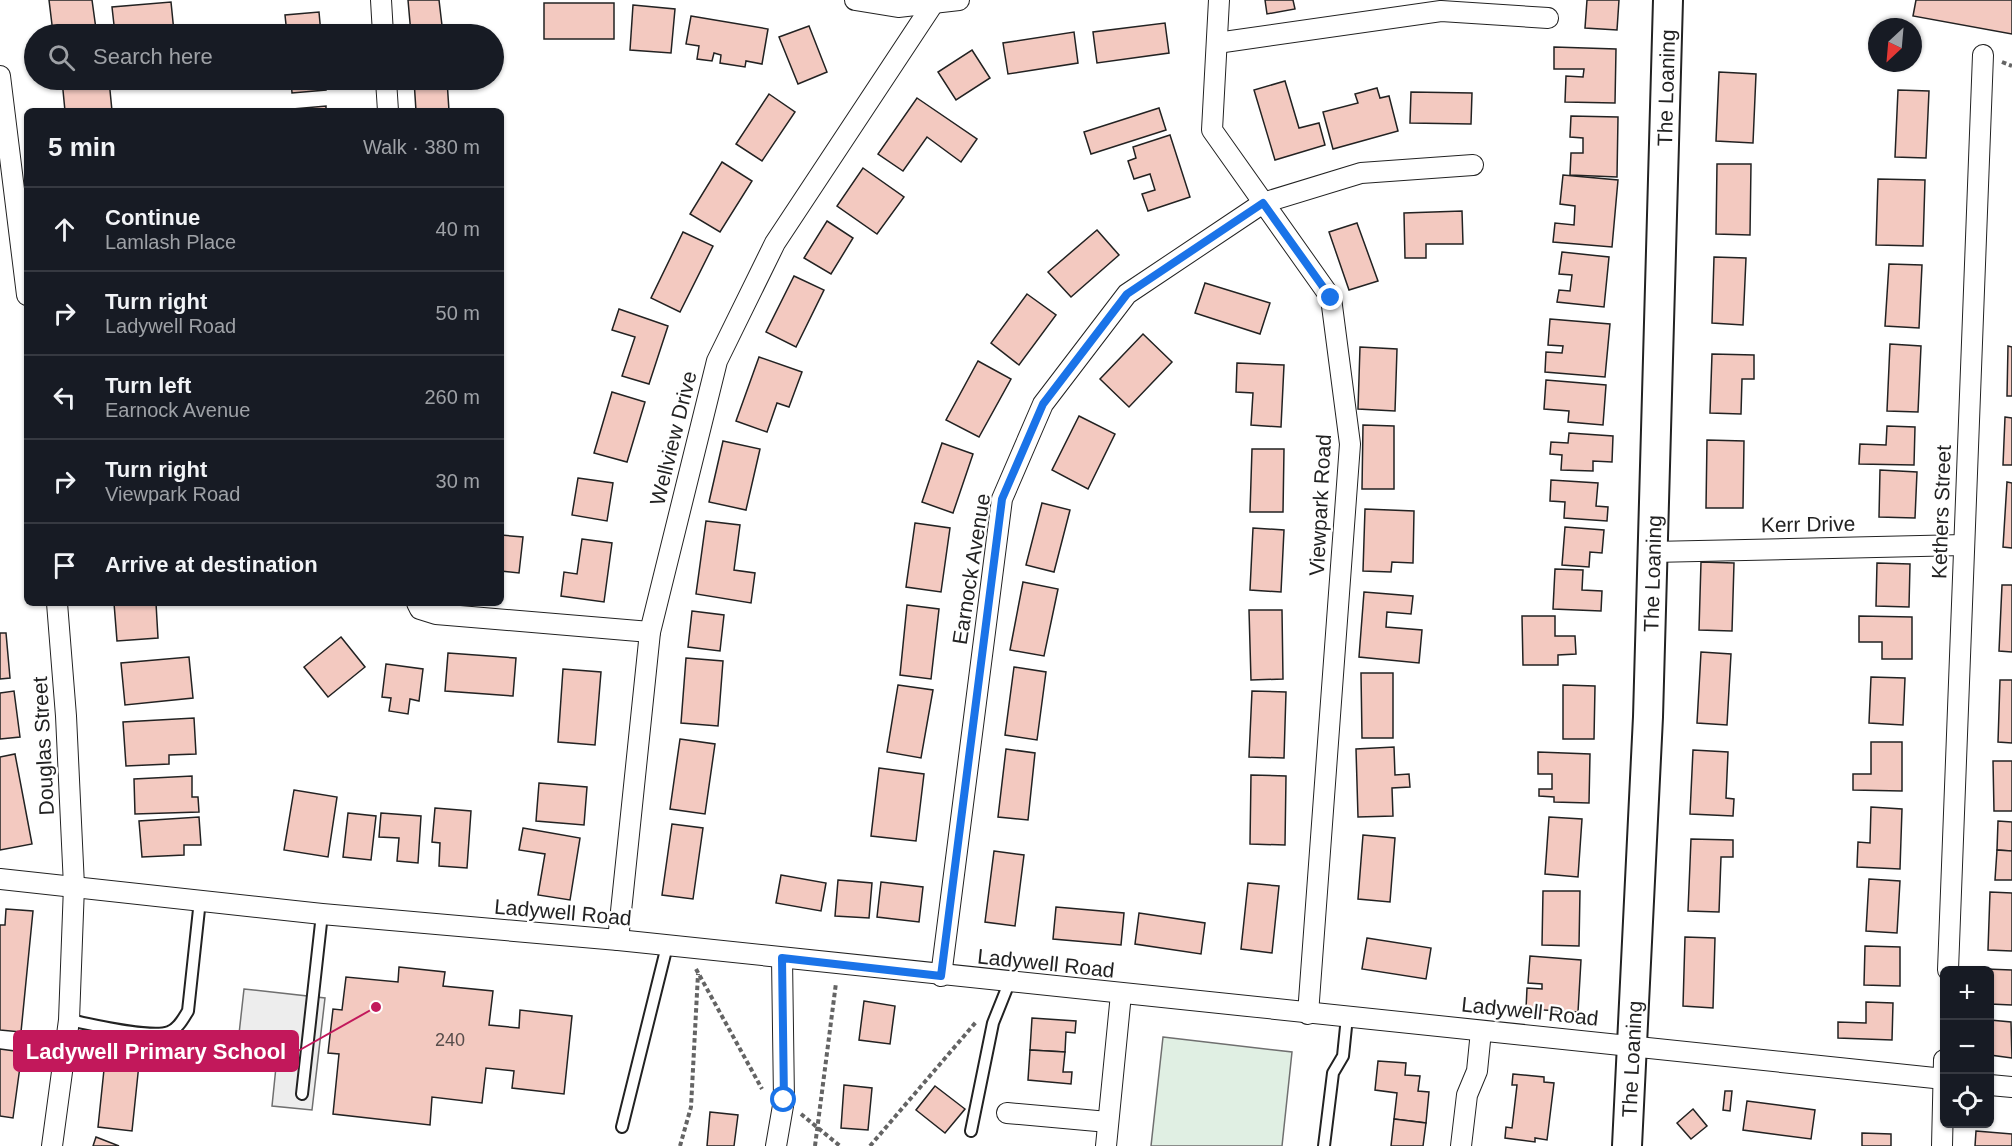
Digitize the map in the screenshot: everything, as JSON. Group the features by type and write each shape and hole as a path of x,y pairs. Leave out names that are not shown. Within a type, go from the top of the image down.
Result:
{"street":[{"path":"381,0 382,24"},
{"path":"855,0 898,7 959,0"},
{"name":"Viewpark Road","path":"1219,0 1212,130 1331,298 1350,444 1308,1014"},
{"name":"The Loaning","path":"1627,1146 1648,717 1668,0"},
{"name":"Wellview Drive","path":"618,940 650,632 717,361 775,243 933,4"},
{"path":"1217,43 1441,11 1548,18"},
{"name":"Kethers Street","path":"1948,966 1983,55"},
{"path":"0,76 24,271"},
{"path":"386,90 387,108"},
{"name":"Earnock Avenue","path":"941,976 1002,499 1043,404 1127,294 1263,203 1360,173 1473,165"},
{"name":"Kerr Drive","path":"1652,552 1964,545"},
{"name":"Douglas Street","path":"52,1146 69,1020 74,886 66,716 57,606"},
{"path":"418,606 420,609 436,614 650,632"},
{"name":"Ladywell Road","path":"0,879 322,914 618,940 941,976 1632,1045 1940,1079"},
{"path":"776,1146 784,1100 782,958"},
{"path":"1106,1146 1121,994"},
{"path":"1461,1146 1467,1095 1476,1071 1480,1030"},
{"path":"1994,1085 2012,1087"},
{"path":"1007,1113 1108,1122"},
{"path":"1942,1146 1943,1128"}],"lane":[{"path":"69,1020 140,1033 168,1032 181,1023 188,1011 200,900"},
{"path":"302,1094 322,914"},
{"path":"622,1126 676,947"},
{"path":"971,1131 993,1023 1009,983"},
{"path":"1324,1146 1333,1073 1343,1056 1347,1017"}],"path":[{"path":"676,947 698,974 770,1103 784,1100 840,1146"},
{"path":"815,1146 838,964"},
{"path":"681,1146 691,1107 698,974"},
{"path":"870,1146 978,1019"}],"green space":[{"path":"1163,1037 1292,1052 1282,1146 1151,1146"}],"shaded area":[{"path":"244,989 325,998 312,1110 272,1106 277,1057 237,1052"}],"building":[{"path":"49,0 92,0 95,24 52,24"},
{"path":"408,0 439,0 442,24 410,24"},
{"path":"1265,0 1293,0 1295,9 1267,14"},
{"path":"1587,0 1619,0 1617,30 1585,28"},
{"path":"1916,0 2012,0 2012,34 1913,16"},
{"path":"171,2 173,24 114,24 112,7"},
{"path":"544,3 614,3 614,39 544,39"},
{"path":"633,5 675,9 671,53 630,50"},
{"path":"319,12 320,24 286,24 285,15"},
{"path":"691,16 768,29 762,64 746,61 745,67 720,63 721,55 714,53 712,61 697,59 699,46 686,44"},
{"path":"1165,23 1169,53 1097,63 1093,32"},
{"path":"809,26 827,72 798,84 779,37"},
{"path":"1074,32 1078,63 1008,74 1003,43"},
{"path":"1554,47 1616,49 1615,103 1565,102 1566,76 1583,77 1584,69 1554,69"},
{"path":"972,50 990,78 956,100 938,72"},
{"path":"1719,72 1756,74 1753,143 1716,141"},
{"path":"1285,81 1299,128 1319,123 1325,145 1275,160 1254,90"},
{"path":"1377,88 1380,98 1389,96 1398,131 1333,149 1323,112 1358,103 1355,94"},
{"path":"63,90 110,90 112,108 65,108"},
{"path":"292,90 326,90 292,93"},
{"path":"415,90 448,90 449,108 416,108"},
{"path":"1898,90 1929,91 1926,158 1895,157"},
{"path":"1411,92 1472,93 1471,124 1410,123"},
{"path":"769,94 795,112 762,161 736,144"},
{"path":"917,98 977,139 961,162 927,137 903,171 878,154"},
{"path":"1159,108 1166,130 1091,154 1084,132"},
{"path":"1571,116 1618,117 1617,177 1570,175 1571,153 1583,153 1583,138 1570,137"},
{"path":"1170,135 1190,197 1148,211 1142,194 1155,190 1150,174 1134,179 1128,161 1136,158 1133,147"},
{"path":"722,162 752,181 720,232 690,214"},
{"path":"1717,164 1751,164 1750,235 1716,234"},
{"path":"863,168 904,197 877,234 837,206"},
{"path":"1563,175 1618,180 1612,247 1553,242 1555,223 1574,225 1575,206 1560,204"},
{"path":"1878,179 1925,180 1923,246 1876,245"},
{"path":"1462,211 1463,244 1426,244 1426,258 1405,258 1404,213"},
{"path":"827,221 853,238 831,274 804,258"},
{"path":"1357,223 1378,281 1349,290 1329,232"},
{"path":"1097,230 1119,255 1071,297 1048,272"},
{"path":"683,232 713,246 680,312 651,298"},
{"path":"1562,252 1609,257 1604,307 1557,302 1559,290 1570,291 1572,275 1559,274"},
{"path":"1714,257 1746,258 1743,325 1712,323"},
{"path":"1889,264 1922,265 1919,328 1885,326"},
{"path":"794,276 824,290 796,347 766,332"},
{"path":"1205,283 1270,303 1260,334 1195,313"},
{"path":"1027,294 1056,315 1019,365 991,343"},
{"path":"619,309 668,326 649,384 622,376 635,337 612,330"},
{"path":"1550,319 1610,324 1605,377 1545,372 1546,352 1562,353 1563,346 1548,345"},
{"path":"1143,334 1172,362 1129,407 1100,379"},
{"path":"1890,344 1921,346 1918,412 1887,411"},
{"path":"2008,346 2012,347 2012,396 2007,396"},
{"path":"1360,347 1397,349 1395,411 1358,409"},
{"path":"1712,354 1754,355 1754,379 1742,379 1741,414 1710,413"},
{"path":"759,357 802,372 789,407 777,403 767,432 736,421"},
{"path":"978,361 1011,379 979,437 946,420"},
{"path":"1237,363 1284,365 1281,427 1251,425 1253,393 1236,392"},
{"path":"1546,380 1606,385 1603,425 1568,422 1569,411 1544,409"},
{"path":"612,392 645,402 627,462 594,453"},
{"path":"1079,416 1115,434 1088,489 1052,470"},
{"path":"2005,417 2012,418 2012,465 2003,465"},
{"path":"1363,425 1394,426 1394,489 1362,489"},
{"path":"1887,426 1915,427 1914,465 1859,464 1860,444 1886,445"},
{"path":"1569,433 1613,436 1612,462 1593,461 1593,471 1561,470 1562,455 1550,454 1551,442 1568,443"},
{"path":"1707,440 1744,441 1743,508 1706,508"},
{"path":"723,441 760,449 746,510 709,502"},
{"path":"942,443 973,454 953,513 922,502"},
{"path":"1252,449 1284,449 1283,512 1250,512"},
{"path":"1880,470 1917,472 1915,518 1879,517"},
{"path":"578,478 613,483 607,521 572,515"},
{"path":"1551,480 1598,483 1596,506 1608,507 1607,521 1564,518 1565,502 1550,501"},
{"path":"2007,482 2012,483 2012,548 2003,547"},
{"path":"1042,503 1070,510 1054,572 1026,565"},
{"path":"1365,509 1414,511 1413,563 1392,562 1391,572 1363,571"},
{"path":"706,521 740,525 734,570 755,573 751,603 696,594"},
{"path":"915,523 950,528 941,592 906,587"},
{"path":"1565,527 1604,530 1602,553 1590,552 1589,567 1562,565"},
{"path":"1253,528 1284,530 1281,592 1250,590"},
{"path":"504,535 523,537 519,573 504,571"},
{"path":"582,539 612,543 604,602 561,596 564,572 577,574"},
{"path":"1701,562 1734,563 1732,631 1699,630"},
{"path":"1877,563 1910,564 1909,607 1876,606"},
{"path":"1555,569 1583,570 1582,590 1602,591 1601,611 1553,609"},
{"path":"1023,582 1058,589 1044,656 1010,650"},
{"path":"2002,585 2012,585 2012,652 1999,651"},
{"path":"1364,592 1413,596 1411,614 1387,612 1386,627 1422,630 1419,663 1359,657"},
{"path":"907,605 939,609 931,679 900,675"},
{"path":"114,606 156,606 158,638 117,641"},
{"path":"1249,610 1282,610 1283,679 1251,680"},
{"path":"692,611 724,615 720,651 688,647"},
{"path":"1522,616 1555,616 1555,636 1575,636 1576,654 1558,655 1558,665 1523,665"},
{"path":"1859,616 1912,617 1912,659 1882,659 1882,642 1859,642"},
{"path":"0,633 6,633 10,678 0,679"},
{"path":"341,637 365,667 328,697 304,667"},
{"path":"1701,652 1731,654 1727,725 1697,723"},
{"path":"448,653 516,658 513,696 445,691"},
{"path":"189,657 193,698 125,705 121,663"},
{"path":"686,658 723,661 718,726 681,723"},
{"path":"386,664 423,669 419,701 410,699 408,714 389,711 391,698 382,697"},
{"path":"1014,667 1046,672 1037,740 1005,735"},
{"path":"563,669 601,672 595,745 558,742"},
{"path":"1361,673 1393,673 1393,738 1362,738"},
{"path":"1871,677 1905,678 1903,725 1869,723"},
{"path":"2000,680 2012,680 2012,743 1998,742"},
{"path":"898,685 933,690 921,758 887,752"},
{"path":"1563,685 1595,686 1594,739 1563,739"},
{"path":"14,691 20,737 0,739 0,693"},
{"path":"1252,691 1286,692 1284,758 1249,757"},
{"path":"194,718 196,754 169,755 169,764 126,766 123,722"},
{"path":"680,739 715,744 705,814 670,809"},
{"path":"1871,742 1902,742 1902,791 1853,790 1853,774 1871,774"},
{"path":"1394,747 1395,775 1409,774 1410,787 1392,788 1393,816 1358,817 1356,749"},
{"path":"1006,749 1035,753 1028,820 998,817"},
{"path":"1693,750 1728,752 1726,798 1734,799 1733,816 1690,814"},
{"path":"1538,752 1590,754 1589,803 1554,802 1554,797 1539,796 1539,789 1552,789 1552,774 1538,774"},
{"path":"15,754 32,844 0,850 0,757"},
{"path":"1993,761 2012,761 2012,811 1994,811"},
{"path":"879,768 924,774 916,841 871,836"},
{"path":"1251,775 1286,776 1285,845 1250,844"},
{"path":"192,776 192,797 198,797 199,812 135,814 134,779"},
{"path":"539,783 587,787 584,825 536,821"},
{"path":"294,790 337,797 328,857 284,850"},
{"path":"1871,807 1902,809 1900,869 1857,867 1858,842 1870,843"},
{"path":"435,808 471,811 467,868 439,866 440,843 432,842"},
{"path":"348,813 376,816 371,860 343,857"},
{"path":"381,813 421,816 418,863 397,861 399,838 379,837"},
{"path":"199,817 201,845 184,845 184,855 142,857 139,821"},
{"path":"1549,817 1582,819 1578,877 1545,874"},
{"path":"1998,821 2012,822 2012,851 1997,850"},
{"path":"672,824 703,828 693,899 662,895"},
{"path":"523,828 580,838 570,900 538,895 545,854 519,850"},
{"path":"1363,835 1395,838 1390,902 1358,899"},
{"path":"1691,839 1733,840 1733,857 1721,857 1719,912 1688,911"},
{"path":"1997,850 2012,851 2012,880 1995,880"},
{"path":"994,851 1024,855 1015,926 985,922"},
{"path":"781,875 826,883 821,911 776,903"},
{"path":"1869,879 1900,881 1897,933 1866,931"},
{"path":"838,880 872,883 869,918 835,916"},
{"path":"881,882 923,887 919,922 877,917"},
{"path":"1248,883 1279,886 1272,953 1241,949"},
{"path":"1543,891 1580,891 1579,946 1542,945"},
{"path":"1990,892 2012,893 2012,951 1988,950"},
{"path":"1056,907 1124,913 1121,945 1053,939"},
{"path":"6,909 33,911 21,1032 0,1030 0,925 5,925"},
{"path":"1139,913 1205,923 1201,954 1135,944"},
{"path":"1685,937 1715,938 1713,1008 1683,1006"},
{"path":"1367,938 1431,948 1426,979 1362,969"},
{"path":"1865,946 1900,947 1900,986 1864,985"},
{"path":"1530,956 1581,960 1578,1012 1526,1009 1527,988 1542,989 1542,984 1528,983"},
{"path":"399,967 445,972 443,986 493,991 489,1025 519,1028 520,1010 572,1016 564,1094 512,1088 514,1071 486,1068 482,1103 432,1097 430,1125 333,1114 339,1054 328,1053 333,1009 342,1010 346,977 398,982"},
{"path":"1994,969 2012,970 2012,1005 1994,1004"},
{"path":"864,1001 895,1006 890,1044 859,1040"},
{"path":"1866,1002 1893,1003 1892,1040 1838,1038 1838,1022 1866,1023"},
{"path":"1032,1018 1076,1021 1075,1033 1066,1032 1065,1052 1030,1050"},
{"path":"1994,1020 2011,1022 2012,1058 1994,1056"},
{"path":"0,1049 22,1052 13,1118 0,1116"},
{"path":"1030,1050 1065,1052 1063,1072 1072,1072 1071,1084 1028,1080"},
{"path":"105,1060 139,1064 132,1131 98,1127"},
{"path":"1378,1061 1406,1063 1405,1075 1420,1076 1418,1091 1429,1092 1426,1123 1394,1119 1397,1093 1375,1090"},
{"path":"1513,1074 1544,1077 1544,1082 1554,1083 1547,1140 1535,1138 1535,1142 1505,1138 1506,1127 1512,1128 1517,1085 1512,1085"},
{"path":"844,1085 872,1088 868,1130 841,1128"},
{"path":"935,1086 965,1109 945,1133 916,1110"},
{"path":"1725,1091 1732,1091 1730,1111 1723,1110"},
{"path":"1747,1101 1815,1110 1811,1139 1743,1130"},
{"path":"1693,1109 1707,1126 1691,1139 1677,1123"},
{"path":"710,1112 738,1115 734,1146 707,1146"},
{"path":"1394,1119 1426,1123 1423,1146 1391,1146"},
{"path":"1976,1131 2012,1134 2012,1146 1975,1146"},
{"path":"1862,1133 1891,1134 1891,1146 1862,1146"},
{"path":"96,1137 119,1146 93,1146"}],"place":[{"name":"Ladywell Primary School","path":"376,1007"}],"route":[{"path":"784,1100 782,958 941,976 1002,499 1043,404 1127,294 1263,203 1331,298"}]}
